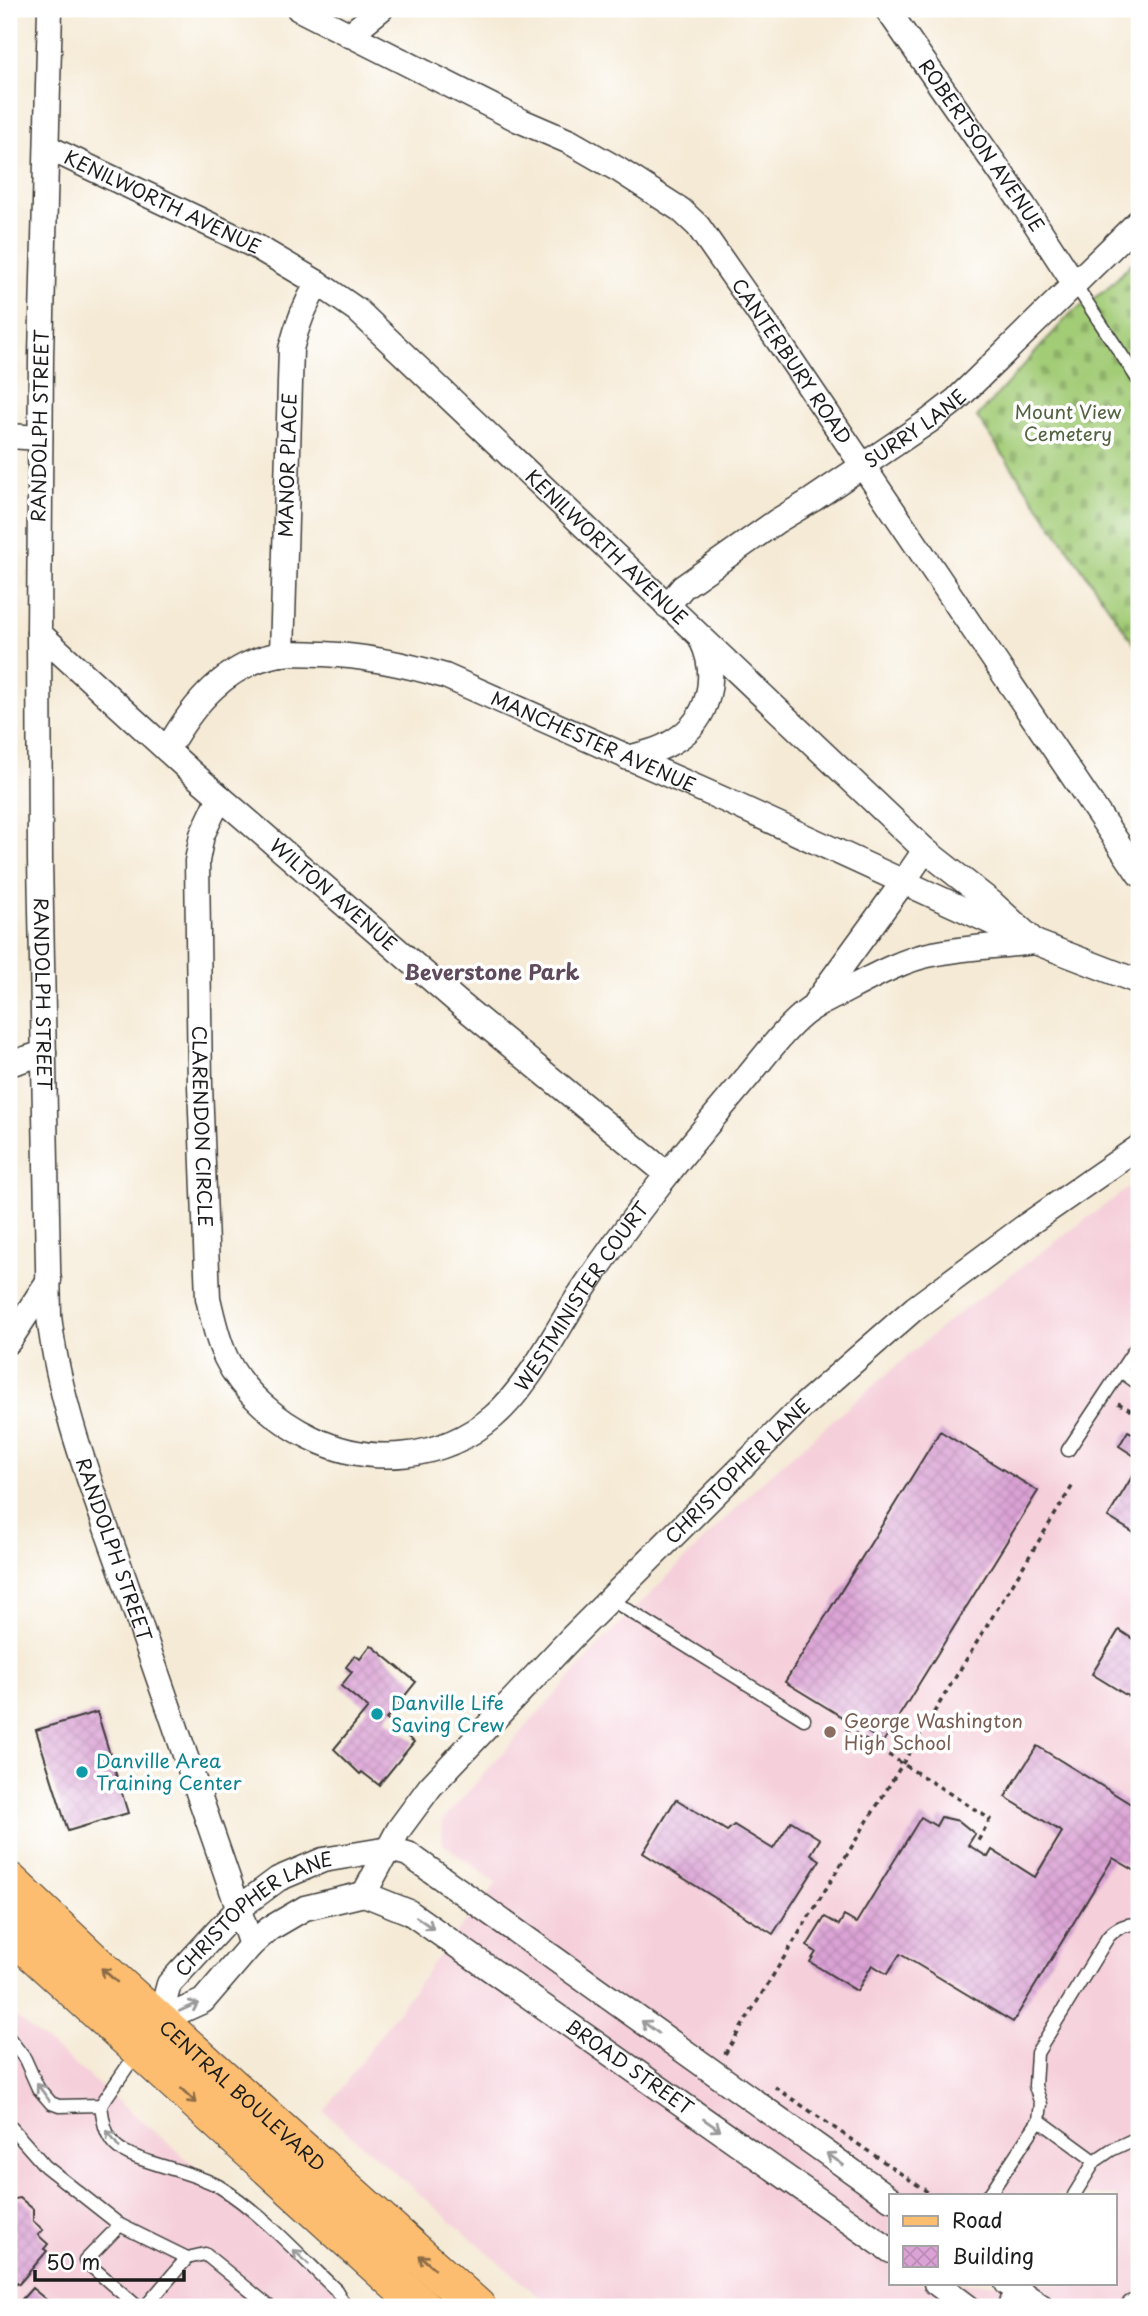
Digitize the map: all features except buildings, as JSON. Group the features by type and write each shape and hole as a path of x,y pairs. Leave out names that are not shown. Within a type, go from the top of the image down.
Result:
{"main road":[{"name":"CENTRAL BOULEVARD","path":"9,1881 149,2035 422,2307"},
{"name":"CENTRAL BOULEVARD","path":"9,1931 149,2035 477,2307"}],"street":[{"name":"RANDOLPH STREET","path":"50,9 40,438 39,633 40,847 49,1316 62,1392 90,1481 251,1945"},
{"name":"CANTERBURY ROAD","path":"299,9 519,120 569,142 681,210 698,226 1139,874"},
{"path":"349,36 381,9"},
{"name":"ROBERTSON AVENUE","path":"893,11 1074,283"},
{"name":"KENILWORTH AVENUE","path":"47,147 257,247 357,310 925,850 991,902 1035,942 1139,982"},
{"name":"SURRY LANE","path":"667,606 683,587 956,400 1139,221"},
{"name":"MANOR PLACE","path":"282,654 291,349 297,323 318,283"},
{"path":"9,436 40,438"},
{"name":"WILTON AVENUE","path":"39,633 167,751 459,1003 667,1174"},
{"path":"628,758 653,751 674,741 686,732 706,705 711,668 701,638"},
{"name":"MANCHESTER AVENUE","path":"167,751 197,705 214,685 251,663 282,654 357,656 398,663 445,676 1035,942"},
{"name":"CLARENDON CIRCLE","path":"220,797 202,835 197,861 200,1085 208,1298 226,1359 260,1403 294,1428"},
{"name":"WESTMINISTER COURT","path":"294,1428 328,1446 354,1453 388,1456 417,1454 440,1448 467,1435 492,1417 514,1396 612,1247 667,1174 830,985 925,850"},
{"name":"WESTMINISTER COURT","path":"808,1010 874,975 931,954 1035,942"},
{"path":"9,1064 44,1053"},
{"name":"CHRISTOPHER LANE","path":"149,2035 203,2001 251,1945 269,1929 305,1908 364,1894 399,1829 430,1787 610,1598 804,1405 926,1300 1139,1147"},
{"path":"9,1341 49,1280"},
{"path":"388,1849 408,1854 889,2198"},
{"name":"CHRISTOPHER LANE","path":"149,2035 169,1984 239,1908 278,1879 323,1860 388,1849"},
{"name":"BROAD STREET","path":"364,1894 409,1912 889,2250"},
{"path":"937,2284 968,2307"},
{"path":"1010,2290 1042,2307"},
{"path":"1133,2307 1139,2306"}],"lane":[{"path":"1074,283 1139,381"},
{"path":"1068,1450 1139,1343"},
{"path":"1122,1372 1139,1384"},
{"path":"610,1598 804,1719"},
{"path":"990,2194 1039,2120 1041,2104 1035,2086 1037,2053 1108,1937 1116,1929 1139,1924"},
{"path":"149,2035 100,2105 107,2133 116,2146 127,2154 195,2175 245,2204 336,2290 346,2307"},
{"path":"9,2038 25,2059 38,2088 51,2103 59,2106 100,2105"},
{"path":"1039,2120 1096,2161"},
{"path":"9,2125 45,2166 120,2225 187,2258"},
{"path":"1075,2194 1096,2161 1111,2150 1139,2137"},
{"path":"120,2225 85,2261 138,2307"},
{"path":"145,2307 187,2258 205,2254 270,2307"}],"path":[{"path":"1104,1395 1139,1415"},
{"path":"735,2060 724,2053 1073,1485"},
{"path":"846,1728 990,1819 978,1841"},
{"path":"767,2081 931,2194"}],"shaded area":[{"name":"George Washington High School","path":"1139,1180 1139,2307 551,2307 324,2112 435,1960 497,1883 443,1844 442,1821 600,1644 768,1476 951,1319"},
{"path":"9,2014 15,2016 82,2071 363,2307 9,2307"}],"green space":[{"name":"Mount View Cemetery","path":"1139,255 1139,651 977,417 1071,313 1106,290"}],"place":[{"name":"Danville Life Saving Crew","path":"377,1714"},
{"name":"George Washington High School","path":"830,1732"},
{"name":"Danville Area Training Center","path":"82,1772"}],"district":[{"name":"Beverstone Park","path":"492,973"}]}
